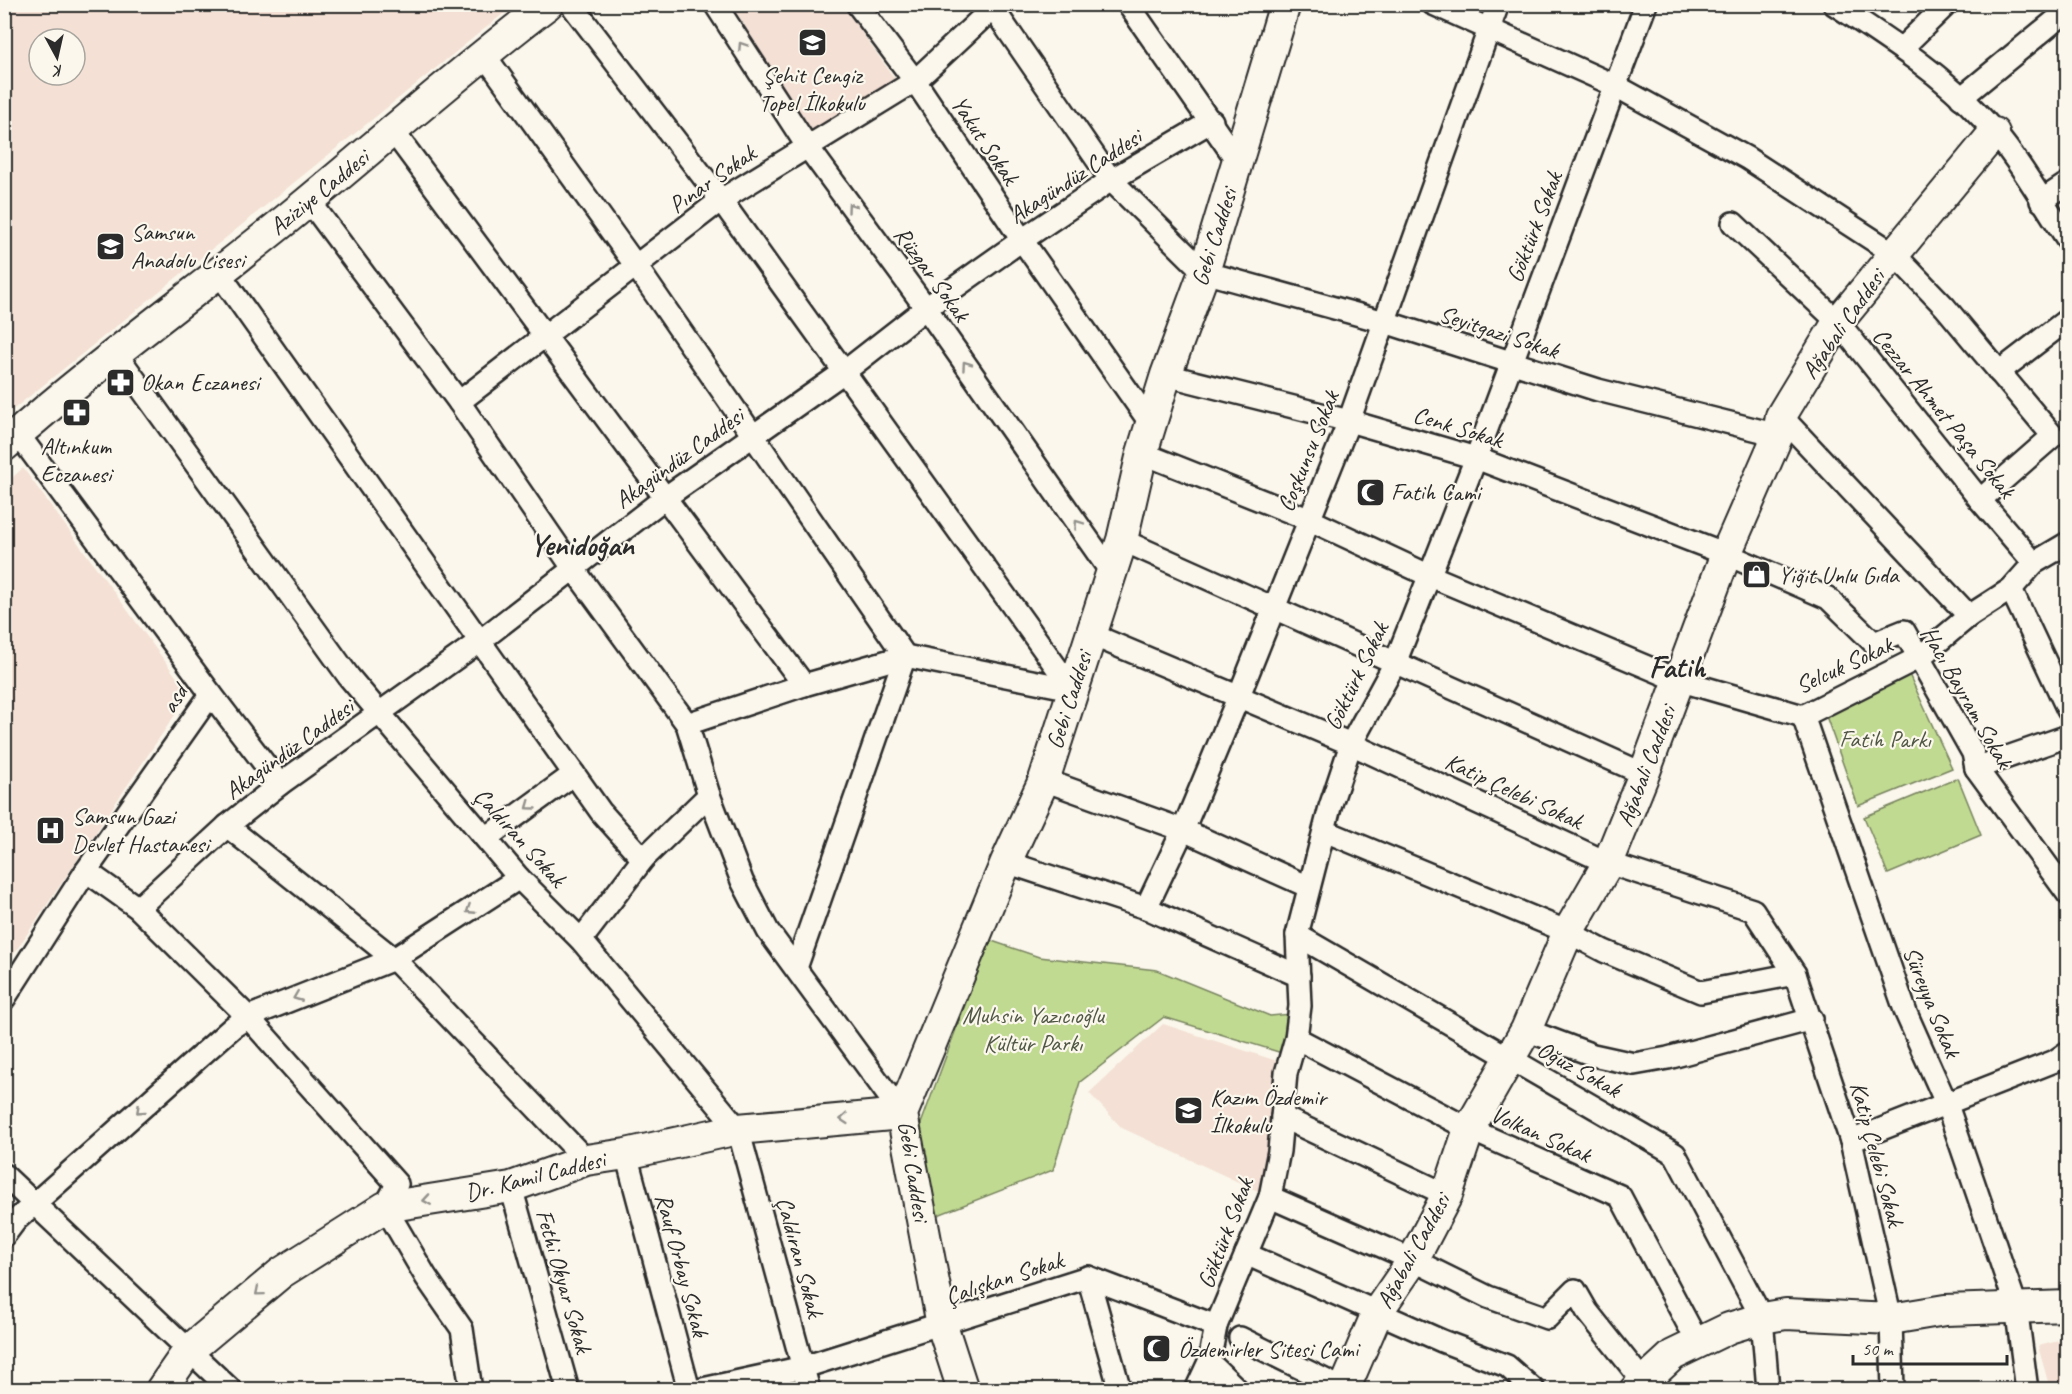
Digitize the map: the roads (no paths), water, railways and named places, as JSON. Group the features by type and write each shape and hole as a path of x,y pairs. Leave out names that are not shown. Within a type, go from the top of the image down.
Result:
{"main road":[{"name":"Aziziye Caddesi","path":"11,440 115,352 219,273 393,131 483,53 548,4"},
{"name":"Gebi Caddesi","path":"963,1389 942,1325 902,1114 1006,862 1044,780 1122,540 1142,453 1166,375 1204,272 1283,6"},
{"name":"Ağabali Caddesi","path":"1345,1389 1378,1311 1413,1260 1447,1195 1468,1129 1526,1030 1568,932 1608,862 1644,774 1726,554 1780,426 1838,322 1994,132"},
{"name":"Dr. Kamil Caddesi","path":"161,1389 188,1352 281,1273 385,1207 511,1187 586,1160 626,1154 738,1129 902,1114"},
{"path":"1642,1387 1673,1354 1729,1328 1762,1318 1786,1314 1891,1319 1945,1310 2067,1306"}],"street":[{"path":"571,4 721,200 1072,689"},
{"name":"Rüzgar Sokak","path":"715,4 807,146 926,308 1111,572"},
{"name":"Yakut Sokak","path":"858,4 915,81 1022,240 1151,424"},
{"path":"1128,4 1212,121 1238,162"},
{"path":"1433,4 1614,85 1747,158 1893,253 1945,307 2053,435 1980,500"},
{"name":"Coşkunsu Sokak","path":"1146,908 1183,830 1349,421 1498,4"},
{"name":"Göktürk Sokak","path":"1196,1389 1209,1362 1216,1326 1270,1197 1279,1151 1286,1073 1296,1038 1300,1006 1297,934 1324,831 1351,744 1395,663 1476,458 1646,4"},
{"path":"1834,4 1902,48 1961,98 1994,132 2067,240"},
{"path":"1902,48 1947,4"},
{"path":"993,6 1111,180 1204,272"},
{"name":"Pınar Sokak","path":"459,402 721,200 915,81 993,6"},
{"path":"1961,98 2067,10"},
{"path":"483,53 636,266 905,656"},
{"name":"Akagündüz Caddesi","path":"138,908 227,826 280,784 480,641 666,497 844,372 926,308 1022,240 1111,180 1212,121"},
{"path":"393,131 804,685"},
{"path":"2041,201 2067,183"},
{"path":"308,199 459,402 573,568 687,724 709,795 742,881 768,932 902,1114"},
{"name":"Cezzar Ahmet Paşa Sokak","path":"1733,223 1838,322 1980,500 2034,563"},
{"name":"Seyitgazi Sokak","path":"1204,272 1385,322 1598,390 1780,426"},
{"path":"219,273 601,812 643,859"},
{"path":"2000,372 2067,319"},
{"name":"Çaldıran Sokak","path":"115,352 349,677 519,878 581,940 738,1129 810,1389"},
{"name":"Cenk Sokak","path":"1166,375 1349,421 1476,458 1726,554"},
{"path":"1780,426 1969,616"},
{"name":"asd","path":"4,999 86,871 211,694 11,440"},
{"name":"Selcuk Sokak","path":"1142,453 1308,519 1428,575 1678,680 1803,716 1920,657 1969,616 2011,589 2034,563 2067,543"},
{"path":"1122,540 1644,774"},
{"name":"Hacı Bayram Sokak","path":"1726,554 1828,598 1874,643 1904,631 1973,753 1976,768 2067,894"},
{"path":"2011,589 2067,710"},
{"name":"Katip Çelebi Sokak","path":"1090,634 1351,744 1608,862 1753,910 1795,974 1812,1019 1851,1141 1891,1319 1893,1389"},
{"path":"687,724 804,685 905,656 1072,689"},
{"path":"796,968 905,656"},
{"path":"211,694 280,784"},
{"name":"Süreyya Sokak","path":"1803,716 1906,1013 1947,1105 2016,1306 2027,1389"},
{"path":"1976,768 2067,736"},
{"path":"486,838 574,774"},
{"path":"1044,780 1183,830 1309,886"},
{"path":"581,940 643,859 709,795"},
{"path":"227,826 394,959 586,1160"},
{"path":"1324,831 1568,932 1604,951 1701,992 1795,974"},
{"path":"1006,862 1146,908 1299,976"},
{"path":"86,871 138,908 248,1017 397,1184 385,1207 426,1277 462,1329 471,1389"},
{"path":"4,1236 16,1220 233,1027 248,1017 394,959 519,878"},
{"name":"Oğuz Sokak","path":"1297,934 1675,1154 1762,1318"},
{"path":"1526,1030 1593,1054 1634,1065 1812,1019"},
{"name":"Volkan Sokak","path":"1296,1038 1468,1129 1620,1196 1698,1344"},
{"path":"1851,1141 2055,1061 2067,1052"},
{"path":"1282,1117 1447,1195"},
{"name":"Rauf Orbay Sokak","path":"626,1154 689,1389"},
{"path":"4,1175 188,1352 231,1389"},
{"name":"Fethi Okyar Sokak","path":"511,1187 568,1389"},
{"path":"1270,1197 1413,1260 1488,1298 1547,1318 1575,1290 1587,1311 1642,1387"},
{"path":"1246,1254 1442,1341 1507,1366 1534,1389"},
{"path":"1088,1277 1119,1389"},
{"name":"Çalışkan Sokak","path":"698,1389 804,1367 1088,1277 1216,1326"},
{"path":"1762,1318 1768,1389"},
{"path":"1240,1338 1345,1389"},
{"path":"1209,1362 1238,1389"}],"place":[{"name":"Şehit Cengiz Topel İlkokulu","path":"812,42"},
{"name":"Samsun Anadolu Lisesi","path":"110,246"},
{"name":"Okan Eczanesi","path":"120,382"},
{"name":"Altınkum Eczanesi","path":"76,413"},
{"name":"Fatih Cami","path":"1370,492"},
{"name":"Yiğit Unlu Gıda","path":"1757,575"},
{"name":"Samsun Gazi Devlet Hastanesi","path":"51,830"},
{"name":"Kazım Özdemir İlkokulu","path":"1189,1111"},
{"name":"Özdemirler Sitesi Cami","path":"1157,1349"}],"district":[{"name":"Yenidoğan","path":"582,545"},
{"name":"Fatih","path":"1677,667"}],"park label":[{"name":"Fatih Parkı","path":"1885,739"},
{"name":"Muhsin Yazıcıoğlu Kültür Parkı","path":"1033,1029"}]}
